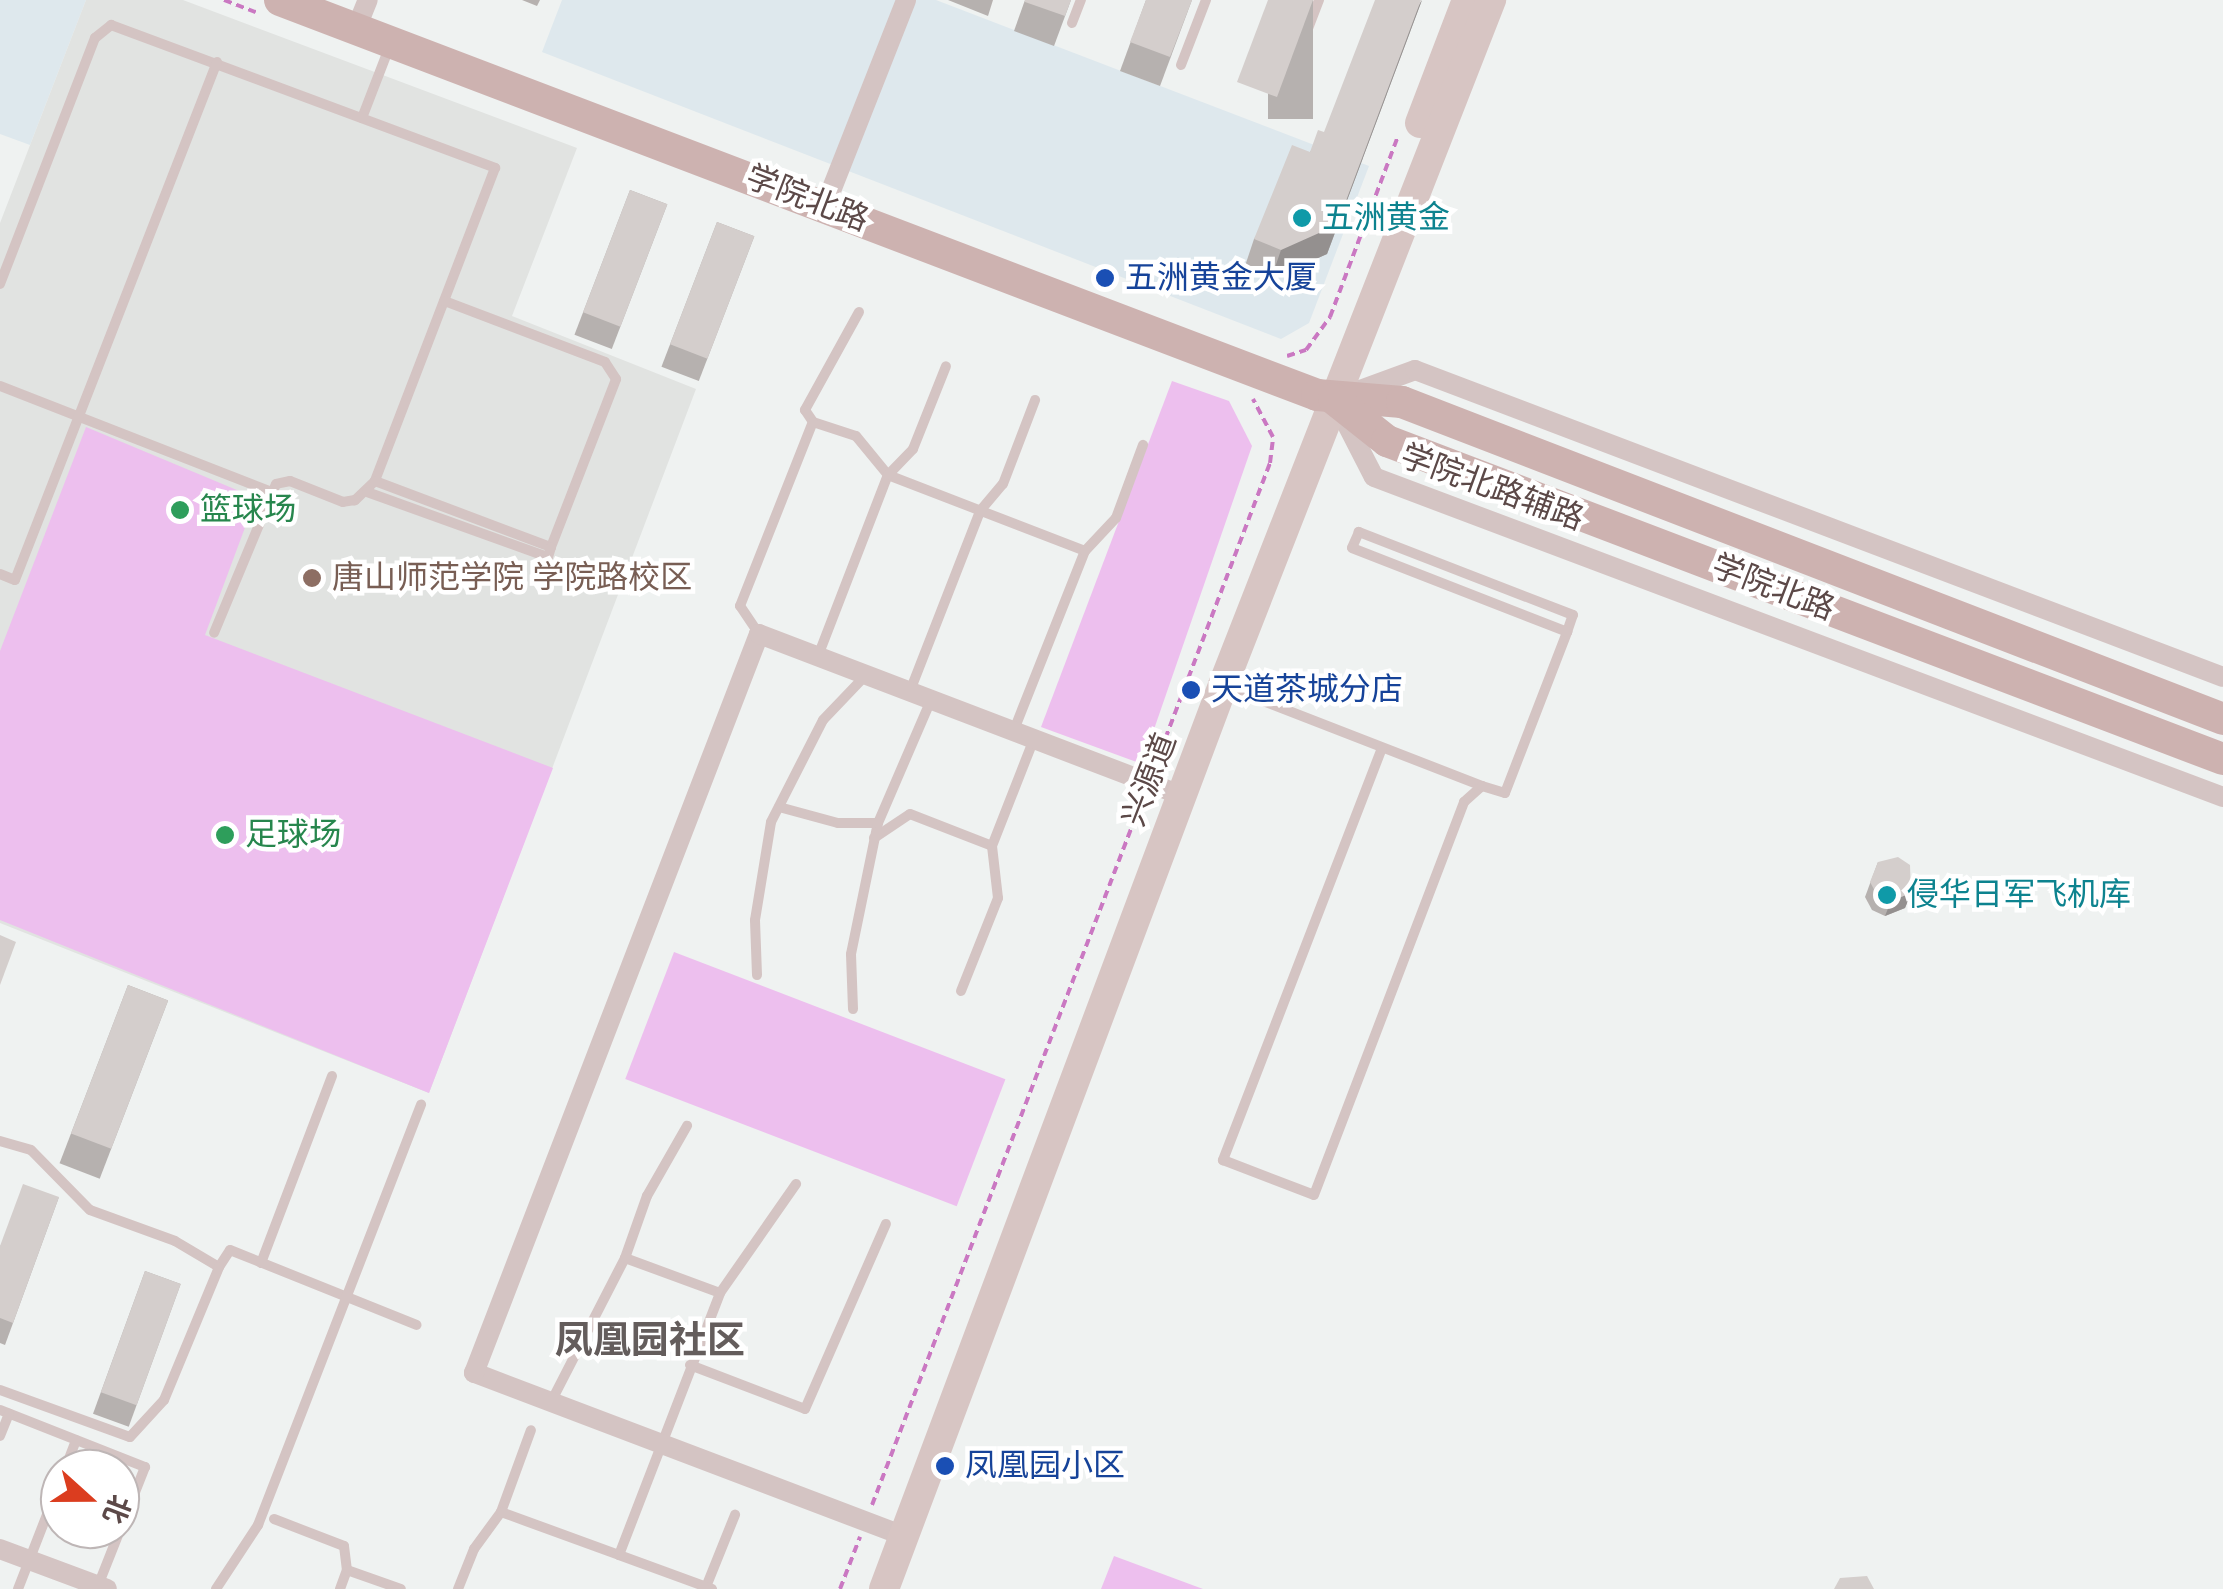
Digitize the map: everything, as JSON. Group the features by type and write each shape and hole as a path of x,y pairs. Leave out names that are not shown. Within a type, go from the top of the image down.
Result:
{"main road":[{"name":"学院北路","path":"280,0 362,14 391,42 1325,397 1387,441 2223,759"},
{"name":"兴源道","path":"1165,789 1223,685 1467,0"},
{"name":"兴源道","path":"864,1589 1165,789 1491,0"},
{"name":"学院北路","path":"1325,397 1402,402 2223,719"},
{"path":"2045,691 2060,657"},
{"name":"兴源道","path":"884,1589 885,1529"}],"street":[{"path":"825,206 906,0"},
{"path":"1325,397 1415,370 2223,676"},
{"name":"学院北路辅路","path":"1325,397 1374,476 2223,797"},
{"path":"1683,511 1701,476"},
{"path":"1654,580 1668,548"},
{"path":"2060,657 2074,620"},
{"path":"885,1529 474,1372 759,634 1165,789"},
{"path":"2033,724 2045,691"},
{"path":"0,1549 100,1588"}],"lane":[{"path":"1072,23 1081,0"},
{"path":"1180,66 1206,0"},
{"path":"1281,98 1319,0"},
{"path":"0,284 104,29 122,25 495,168 375,481 368,492 343,502 282,480 270,491 214,633"},
{"path":"362,118 391,42"},
{"path":"0,574 16,580 217,62"},
{"path":"368,492 548,557 552,547 616,379 613,368 444,302"},
{"path":"859,312 805,410 813,422 856,436 888,475 1085,551"},
{"path":"818,656 888,475 912,448 946,366"},
{"path":"0,386 270,491"},
{"path":"910,692 980,512 1003,484 1035,400"},
{"path":"759,634 740,606 813,422"},
{"path":"1014,732 1085,551 1116,518 1143,445"},
{"path":"375,481 552,547"},
{"path":"1223,685 1505,793 1567,632 1573,614 1359,532 1352,548 1567,632"},
{"path":"757,975 755,920 779,806 823,720 866,675"},
{"path":"853,1009 851,954 874,838 931,700"},
{"path":"962,991 998,898 992,846 1034,739"},
{"path":"1382,748 1223,1160 1314,1195 1464,802 1482,786"},
{"path":"779,806 838,823 878,824"},
{"path":"874,838 910,814 992,846"},
{"path":"261,1263 332,1076"},
{"path":"216,1589 258,1525 422,1104"},
{"path":"550,1402 625,1258 647,1196 687,1126"},
{"path":"0,1141 31,1150 90,1210 175,1241 219,1266"},
{"path":"619,1555 720,1293 796,1184"},
{"path":"690,1365 805,1409 886,1224"},
{"path":"0,1390 130,1437 164,1400 219,1266 230,1250 418,1325"},
{"path":"625,1258 720,1293"},
{"path":"0,1436 4,1412 145,1467 100,1588"},
{"path":"458,1589 474,1549 500,1512 532,1430"},
{"path":"73,1449 76,1440"},
{"path":"500,1512 709,1588 735,1515"},
{"path":"274,1519 344,1546 348,1570 340,1589"},
{"path":"18,1589 40,1532"},
{"path":"348,1570 401,1589"}],"path":[{"path":"1306,350 1330,318 1400,131"},
{"path":"840,1589 885,1529 1165,789 1270,463 1273,437"}],"shaded area":[{"path":"0,0 86,0 30,145 0,134"},
{"name":"唐山师范学院 学院路校区","path":"86,0 183,0 577,148 512,316 696,389 429,1093 0,923 0,223"},
{"path":"562,0 936,0 1369,166 1309,323 1281,339 542,52"},
{"path":"1172,381 1229,401 1252,446 1142,764 1041,727"},
{"path":"86,427 256,498 205,635 553,768 429,1093 0,920 0,651"},
{"path":"674,952 1005,1079 957,1206 625,1079"},
{"path":"1114,1556 1203,1589 1101,1589"}],"building":[{"path":"1025,0 1071,0 1065,16"},
{"path":"1146,0 1192,0 1170,57 1130,42"},
{"path":"1268,0 1313,0 1277,97 1237,82"},
{"path":"1375,0 1421,0 1337,225 1281,250 1254,239 1292,145 1310,152 1318,130 1324,132"},
{"path":"630,190 667,204 620,327 583,312"},
{"path":"717,222 754,236 707,359 670,344"},
{"path":"1898,857 1910,865 1911,893 1891,901 1877,895 1870,882 1878,862"},
{"path":"0,935 16,942 0,985"},
{"path":"128,985 168,1000 111,1149 71,1133"},
{"path":"23,1184 59,1197 13,1323 0,1318 0,1246"},
{"path":"145,1271 181,1284 137,1405 101,1392"},
{"path":"1867,1576 1874,1589 1834,1589 1840,1578"}],"place":[{"name":"五洲黄金","path":"1302,218"},
{"name":"五洲黄金大厦","path":"1105,278"},
{"name":"篮球场","path":"180,510"},
{"name":"唐山师范学院 学院路校区","path":"312,578"},
{"name":"天道茶城分店","path":"1191,690"},
{"name":"足球场","path":"225,835"},
{"name":"侵华日军飞机库","path":"1887,895"},
{"name":"凤凰园小区","path":"945,1466"}],"district":[{"name":"凤凰园社区","path":"650,1342"}]}
